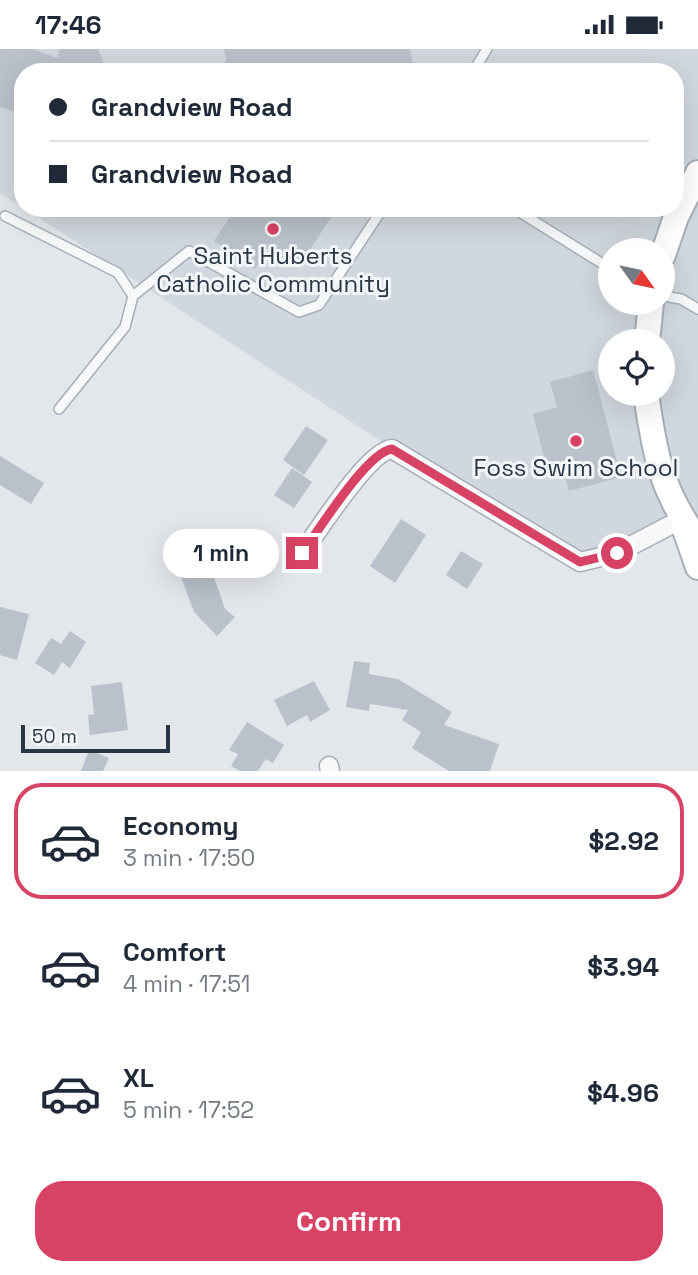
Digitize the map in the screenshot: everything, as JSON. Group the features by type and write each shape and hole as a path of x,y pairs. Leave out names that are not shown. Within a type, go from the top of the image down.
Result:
{"street":[{"path":"684,201 698,173"},
{"path":"669,238 676,217"},
{"path":"648,406 653,441 667,494 686,517 698,541"},
{"path":"302,553 367,463 383,450 392,449 580,562 617,553 686,517"},
{"path":"686,517 698,567"}],"lane":[{"path":"5,216 118,273 133,296"},
{"path":"59,409 125,327 133,296 189,251 299,312 319,305 377,217"},
{"path":"527,217 598,261"},
{"path":"676,298 698,309"}],"shaded area":[{"path":"0,49 698,49 698,541 682,519 617,553 570,556 396,451 38,217 684,217 684,63 14,63 14,202 0,193"}],"building":[{"path":"0,49 33,49 57,58 60,49 98,49 103,63 14,63 14,111 0,107"},
{"path":"224,49 410,49 412,63 224,63"},
{"name":"Saint Huberts Catholic Community","path":"230,217 331,217 300,265 270,245 255,269 214,241"},
{"name":"Foss Swim School","path":"593,370 598,389 598,406 602,406 621,477 569,491 563,468 548,472 533,414 557,407 550,382"},
{"path":"306,426 328,440 304,475 283,460"},
{"path":"0,456 44,483 31,504 0,485"},
{"path":"292,468 312,482 294,508 274,495"},
{"path":"401,519 426,535 395,583 370,566"},
{"path":"201,540 225,609 235,617 217,636 194,612 178,569 182,567 177,547"},
{"path":"461,551 483,564 467,589 446,575"},
{"path":"0,607 29,614 17,660 0,655"},
{"path":"70,631 86,642 70,668 62,662 54,675 35,663 51,638 61,644"},
{"path":"354,661 370,663 369,674 398,679 452,712 444,725 499,744 490,771 449,771 412,748 421,732 402,720 408,710 370,704 369,711 346,707"},
{"path":"314,681 330,710 310,722 307,715 287,726 274,700"},
{"path":"122,682 128,730 90,735 88,715 94,714 91,686"},
{"path":"247,722 284,745 273,763 266,759 258,771 240,771 231,766 238,754 229,750"},
{"path":"89,750 109,758 103,771 81,771"}],"place":[{"name":"Saint Huberts Catholic Community","path":"273,229"},
{"name":"Foss Swim School","path":"576,441"}],"route":[{"path":"302,553 367,463 383,450 392,449 580,562 617,553"}]}
